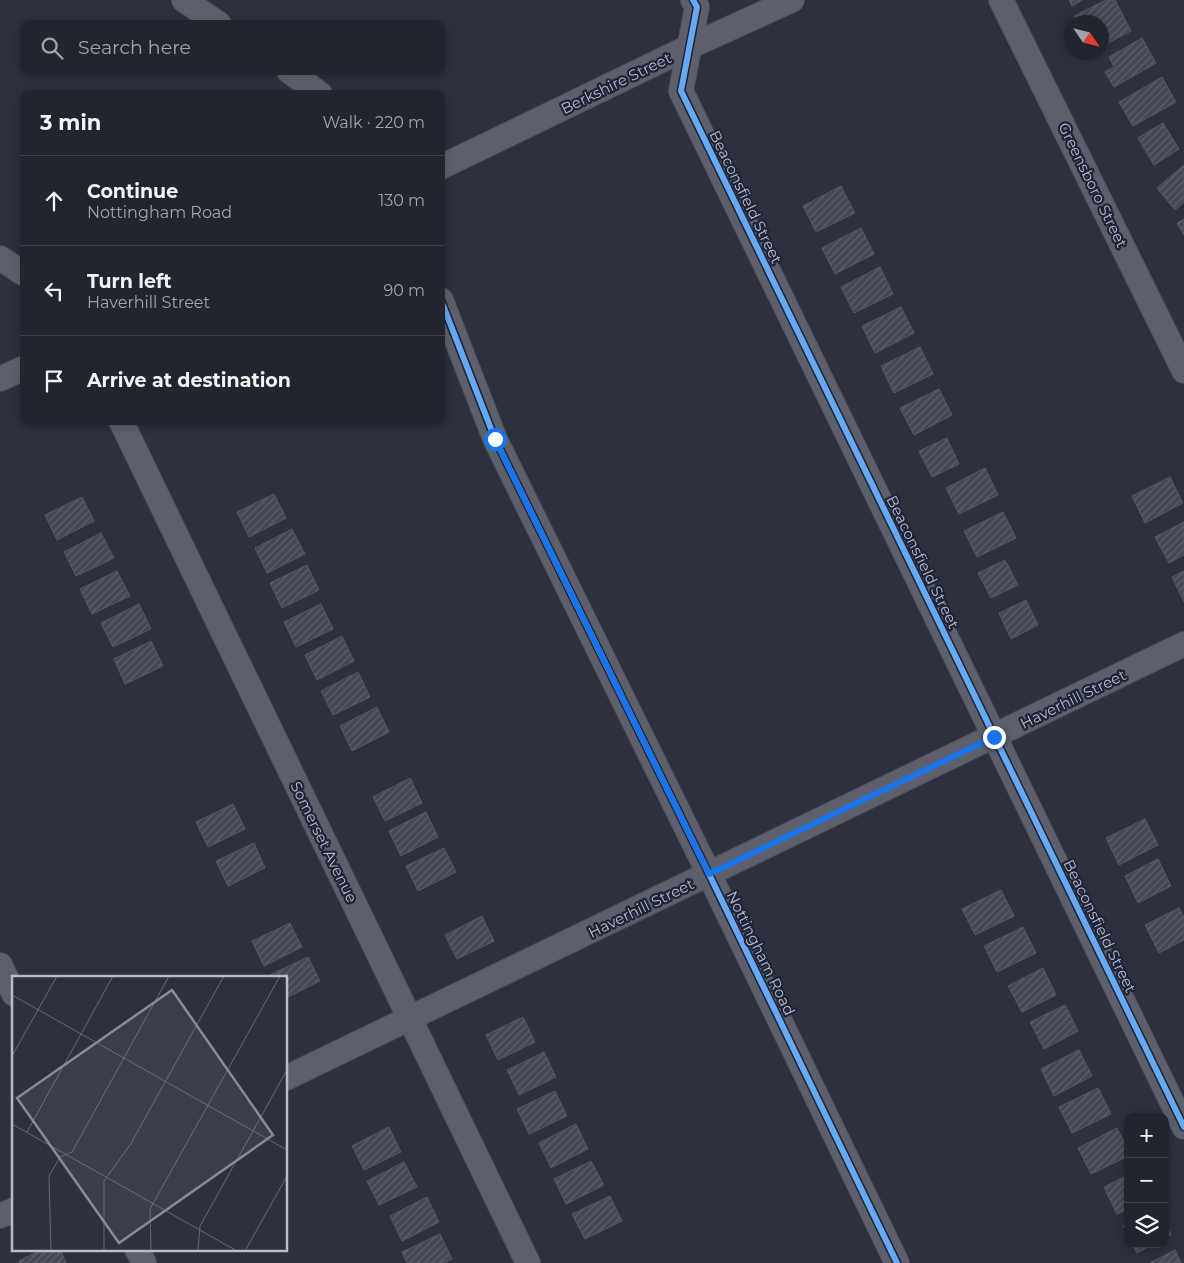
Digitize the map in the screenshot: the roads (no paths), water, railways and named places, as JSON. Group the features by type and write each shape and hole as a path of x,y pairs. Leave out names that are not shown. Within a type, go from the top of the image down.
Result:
{"street":[{"path":"184,0 213,20"},
{"name":"Beaconsfield Street","path":"694,0 697,7 681,91 1184,1128"},
{"name":"Berkshire Street","path":"445,165 792,0"},
{"name":"Greensboro Street","path":"1001,0 1184,371"},
{"path":"294,75 315,90"},
{"path":"0,258 20,271"},
{"name":"Nottingham Road","path":"445,310 495,439 709,874 897,1263"},
{"path":"0,379 20,370"},
{"name":"Somerset Avenue","path":"122,425 528,1263"},
{"name":"Haverhill Street","path":"288,1077 1184,644"},
{"path":"0,966 12,990"},
{"path":"0,1216 12,1211"},
{"path":"138,1250 144,1263"}]}
